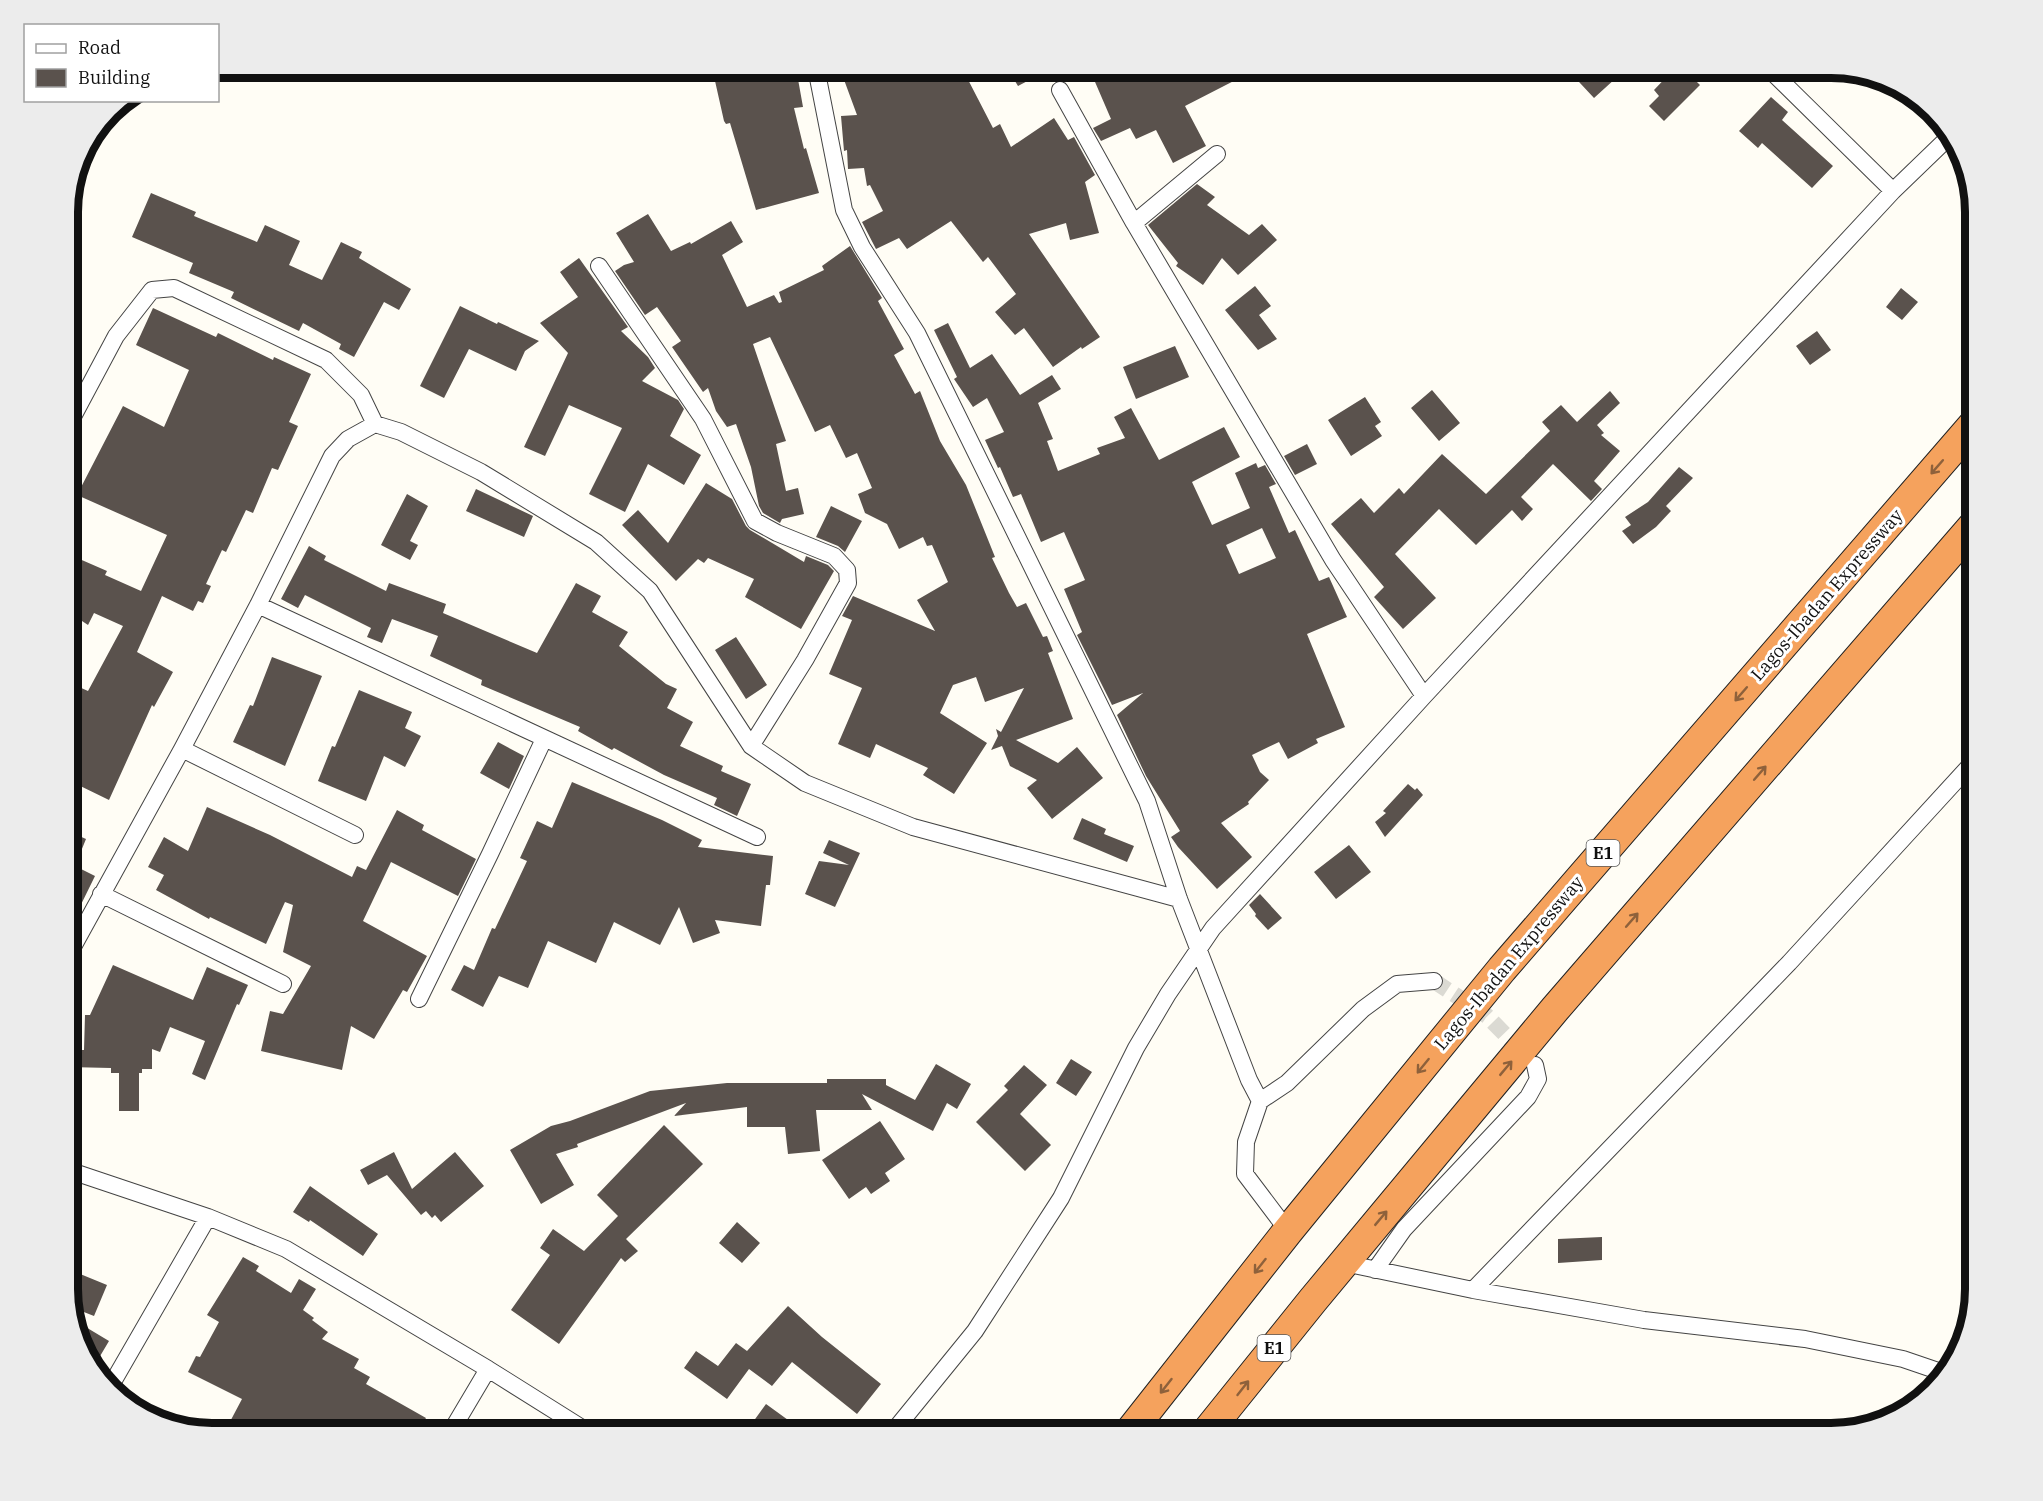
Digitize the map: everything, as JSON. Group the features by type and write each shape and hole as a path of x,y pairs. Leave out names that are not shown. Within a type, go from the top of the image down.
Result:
{"highway":[{"name":"Lagos-Ibadan Expressway","path":"1138,1423 1288,1231 1502,969 1965,436"},
{"name":"E1","path":"1215,1423 1555,1009 1965,537"}],"street":[{"path":"818,78 844,210 862,247 917,333 1147,801 1179,899 1200,948 1249,1080 1260,1101"},
{"path":"1778,78 1893,190"},
{"path":"1060,90 1134,224 1332,560 1424,696"},
{"path":"901,1423 975,1331 1061,1198 1136,1048 1168,994 1213,928 1424,696 1893,190 1944,142"},
{"path":"1134,224 1217,154"},
{"path":"599,266 703,419 755,521 777,533 834,556 847,570 848,583 805,660 751,746"},
{"path":"78,407 116,336 152,290 174,288 326,360 361,395 375,424 400,432 482,472 596,542 651,591 751,746 805,783 914,827 1179,899"},
{"path":"78,937 182,749 258,605 332,456 348,439 375,424"},
{"path":"258,605 757,837"},
{"path":"419,999 544,739"},
{"path":"182,749 355,835"},
{"path":"1473,1290 1789,963 1965,772"},
{"path":"101,894 283,984"},
{"path":"1288,1231 1245,1174 1246,1142 1260,1101 1287,1083 1363,1009 1397,984 1434,981"},
{"path":"1375,1270 1404,1229 1528,1097 1538,1079 1535,1065"},
{"path":"78,1173 208,1217 286,1249 488,1369 573,1423"},
{"path":"114,1380 208,1217"},
{"path":"1344,1263 1473,1290 1644,1320 1805,1339 1903,1359 1937,1370"},
{"path":"456,1423 488,1369"}],"building":[{"path":"714,78 798,78 803,107 794,108 804,149 806,148 819,193 756,210 730,123 726,124"},
{"path":"843,78 967,78 993,128 1000,124 1011,147 1054,118 1068,140 1074,137 1095,175 1085,182 1099,233 1070,240 1066,223 1029,234 1100,337 1053,367 1024,328 1015,335 995,312 1016,294 988,257 983,262 951,221 907,249 899,238 876,249 862,222 883,211 870,185 867,186 864,168 848,169 847,150 844,151 841,116 857,115"},
{"path":"1013,78 1033,78 1018,86"},
{"path":"1093,78 1240,78 1185,106 1206,146 1173,163 1156,130 1136,139 1130,128 1101,141 1093,128 1111,119"},
{"path":"1575,78 1616,78 1594,98"},
{"path":"1665,78 1693,78 1700,85 1664,121 1649,106 1659,96 1654,90"},
{"path":"1771,97 1788,112 1782,120 1833,166 1812,188 1762,143 1758,148 1739,131"},
{"path":"1197,184 1215,197 1207,205 1249,235 1262,224 1277,240 1238,275 1222,258 1203,285 1176,266 1178,263 1148,225"},
{"path":"151,193 196,212 194,216 257,242 265,225 300,241 289,265 322,280 341,242 362,252 359,258 411,289 399,310 384,302 354,357 339,349 341,344 303,323 299,331 231,298 234,292 189,273 193,263 132,237"},
{"path":"648,214 671,251 690,242 691,244 731,221 743,242 722,255 747,307 774,295 779,303 782,302 779,292 824,270 822,266 850,246 882,298 878,301 904,349 894,355 915,394 920,391 940,441 966,485 995,557 992,558 1009,593 1017,607 1026,603 1043,637 1047,636 1053,651 1048,653 1073,719 1016,740 1058,763 1077,747 1103,778 1052,819 1027,788 1037,780 1010,766 1002,746 991,750 998,736 996,729 1001,732 1024,688 985,702 976,677 953,685 940,713 987,743 954,794 923,775 928,768 876,744 870,758 838,744 862,688 829,674 852,620 842,616 853,596 935,631 917,600 948,582 932,545 927,546 923,537 899,549 887,524 865,513 858,494 872,488 857,453 846,458 830,425 815,432 770,337 753,344 786,441 776,444 786,491 798,488 804,514 782,519 780,523 763,513 759,506 751,467 736,424 727,427 716,411 708,388 703,392 672,347 681,341 657,307 645,315 615,271 634,262 616,233"},
{"path":"579,258 628,327 621,331 648,357 655,368 642,381 678,400 684,409 670,436 701,455 684,485 648,464 625,512 589,494 622,428 569,405 545,456 524,447 568,353 540,323 578,297 560,272"},
{"path":"1255,286 1271,306 1259,315 1277,339 1258,350 1225,310"},
{"path":"1901,288 1918,302 1902,320 1886,307"},
{"path":"460,306 539,341 525,351 516,371 469,349 444,398 420,386"},
{"path":"153,308 216,337 218,333 273,360 274,357 311,374 289,422 298,426 278,470 272,468 253,513 246,510 226,552 222,550 206,584 211,586 203,603 198,601 193,611 162,596 137,652 173,672 154,707 152,705 109,800 78,785 78,686 88,691 123,626 94,613 88,625 82,621 78,630 78,558 107,571 105,575 141,591 167,535 78,495 78,493 123,406 164,427 189,370 136,345"},
{"path":"948,323 970,368 992,354 1020,395 1052,375 1061,389 1038,403 1053,439 1047,441 1058,471 1100,454 1097,448 1125,438 1114,417 1131,408 1159,460 1224,427 1240,457 1192,482 1212,525 1250,508 1235,473 1256,463 1258,468 1265,465 1276,484 1269,487 1289,533 1295,530 1319,581 1329,577 1347,617 1307,634 1345,727 1316,739 1318,743 1288,759 1279,742 1252,755 1260,772 1269,780 1248,802 1249,804 1221,823 1252,857 1217,889 1171,837 1180,831 1146,776 1117,715 1143,693 1112,705 1077,635 1082,632 1064,589 1085,580 1064,532 1041,542 1021,494 1013,497 985,440 1004,432 987,398 973,407 954,379 957,377 934,330","holes":["1262,528 1276,558 1239,574 1226,545"]},
{"path":"1817,331 1831,350 1810,365 1796,346"},
{"path":"1175,346 1189,377 1136,399 1123,367"},
{"path":"1432,390 1460,423 1439,441 1411,408"},
{"path":"1610,391 1620,403 1597,425 1604,433 1601,435 1620,451 1594,481 1602,489 1591,501 1553,464 1521,497 1533,509 1522,521 1512,510 1476,545 1439,509 1395,554 1436,598 1403,629 1374,597 1384,587 1331,524 1361,498 1374,513 1399,488 1404,494 1442,454 1486,494 1550,431 1542,422 1561,405 1577,422"},
{"path":"1365,397 1381,422 1375,426 1382,436 1351,456 1328,420"},
{"path":"1307,444 1317,464 1295,475 1284,456"},
{"path":"1679,467 1693,478 1666,506 1671,511 1656,527 1633,544 1622,531 1631,525 1625,517 1648,502"},
{"path":"706,483 732,499 750,530 804,562 806,556 828,565 834,571 801,629 745,597 754,579 708,558 704,563 698,559 676,581 622,525 638,510 668,543"},
{"path":"476,489 533,516 524,537 466,511"},
{"path":"407,494 428,506 410,541 418,545 410,560 381,545"},
{"path":"831,506 862,521 845,552 838,546 816,537"},
{"path":"309,546 326,556 324,560 386,591 389,583 446,604 443,613 537,653 576,583 601,596 592,612 628,632 619,646 666,684 677,689 667,708 693,722 680,746 723,766 721,771 751,784 737,816 714,805 717,798 664,775 614,748 612,750 578,731 580,727 481,685 482,680 430,656 438,636 392,619 382,643 367,637 371,628 305,595 298,608 281,599"},
{"path":"736,637 767,685 746,699 715,650"},
{"path":"272,657 322,676 285,766 233,742 250,705 253,706"},
{"path":"359,690 412,712 405,728 421,736 405,767 384,756 366,801 318,781"},
{"path":"498,742 524,756 509,789 480,773"},
{"path":"572,782 662,820 702,840 698,847 773,856 770,885 766,885 761,926 715,920 720,933 693,943 679,907 660,945 614,922 596,963 548,941 528,988 499,976 483,1007 451,990 464,965 474,970 492,928 495,929 527,861 520,858 537,821 552,828"},
{"path":"1408,784 1415,790 1417,788 1423,795 1385,837 1375,822 1386,813 1383,811"},
{"path":"207,807 270,835 352,877 357,866 366,870 397,810 424,825 422,830 476,859 458,896 391,862 363,921 427,956 407,992 403,990 374,1039 351,1026 342,1070 261,1051 270,1011 283,1014 311,966 283,952 293,905 285,902 266,944 210,917 209,919 156,890 164,875 148,867 164,837 188,851"},
{"path":"1082,818 1106,829 1104,834 1134,846 1127,862 1073,839"},
{"path":"78,835 86,839 78,859"},
{"path":"829,840 860,853 835,907 805,894 819,861 849,865 823,853"},
{"path":"1349,845 1371,872 1336,899 1314,872"},
{"path":"78,868 95,876 78,911"},
{"path":"1260,894 1282,918 1268,930 1255,916 1256,914 1249,905"},
{"path":"113,965 193,1000 207,967 248,985 239,1005 237,1004 205,1080 192,1074 205,1041 170,1027 160,1052 152,1049 152,1069 142,1069 142,1073 139,1073 139,1111 119,1111 119,1073 111,1073 111,1068 78,1067 78,1050 84,1050 85,1015 90,1015"},
{"path":"1071,1059 1092,1072 1076,1096 1056,1083"},
{"path":"936,1064 971,1084 957,1109 947,1103 933,1131 862,1094 872,1110 816,1110 820,1151 788,1154 785,1127 747,1127 747,1107 674,1116 686,1103 556,1154 574,1185 541,1204 510,1150 551,1126 650,1091 727,1083 827,1083 827,1079 886,1079 886,1085 915,1100"},
{"path":"1024,1065 1047,1085 1020,1114 1051,1145 1025,1171 976,1122 1008,1090 1004,1086"},
{"path":"880,1121 905,1159 885,1173 890,1181 871,1194 866,1187 849,1199 822,1160"},
{"path":"664,1125 703,1164 626,1239 638,1251 625,1262 621,1258 559,1344 511,1310 550,1255 540,1248 553,1229 584,1251 618,1216 597,1195"},
{"path":"394,1152 412,1189 455,1152 484,1186 441,1222 435,1215 432,1218 426,1211 421,1215 387,1175 368,1185 360,1170"},
{"path":"310,1186 378,1234 363,1256 310,1220 309,1222 293,1212"},
{"path":"737,1222 760,1243 742,1263 719,1243"},
{"path":"1602,1237 1602,1260 1558,1263 1558,1239"},
{"path":"243,1257 259,1266 256,1271 291,1293 299,1279 316,1289 303,1310 328,1332 322,1339 359,1359 354,1368 370,1377 366,1384 426,1418 423,1423 229,1423 242,1399 188,1372 196,1356 200,1357 219,1322 207,1315"},
{"path":"78,1273 107,1285 94,1316 80,1311"},
{"path":"788,1306 822,1337 881,1384 857,1414 792,1362 772,1386 749,1369 727,1399 684,1368 696,1351 718,1366 736,1343 747,1351"},
{"path":"84,1326 109,1341 98,1359"},
{"path":"766,1404 792,1423 752,1423"}],"tunnel":[{"path":"1434,981 1487,1016 1526,1056"}]}
